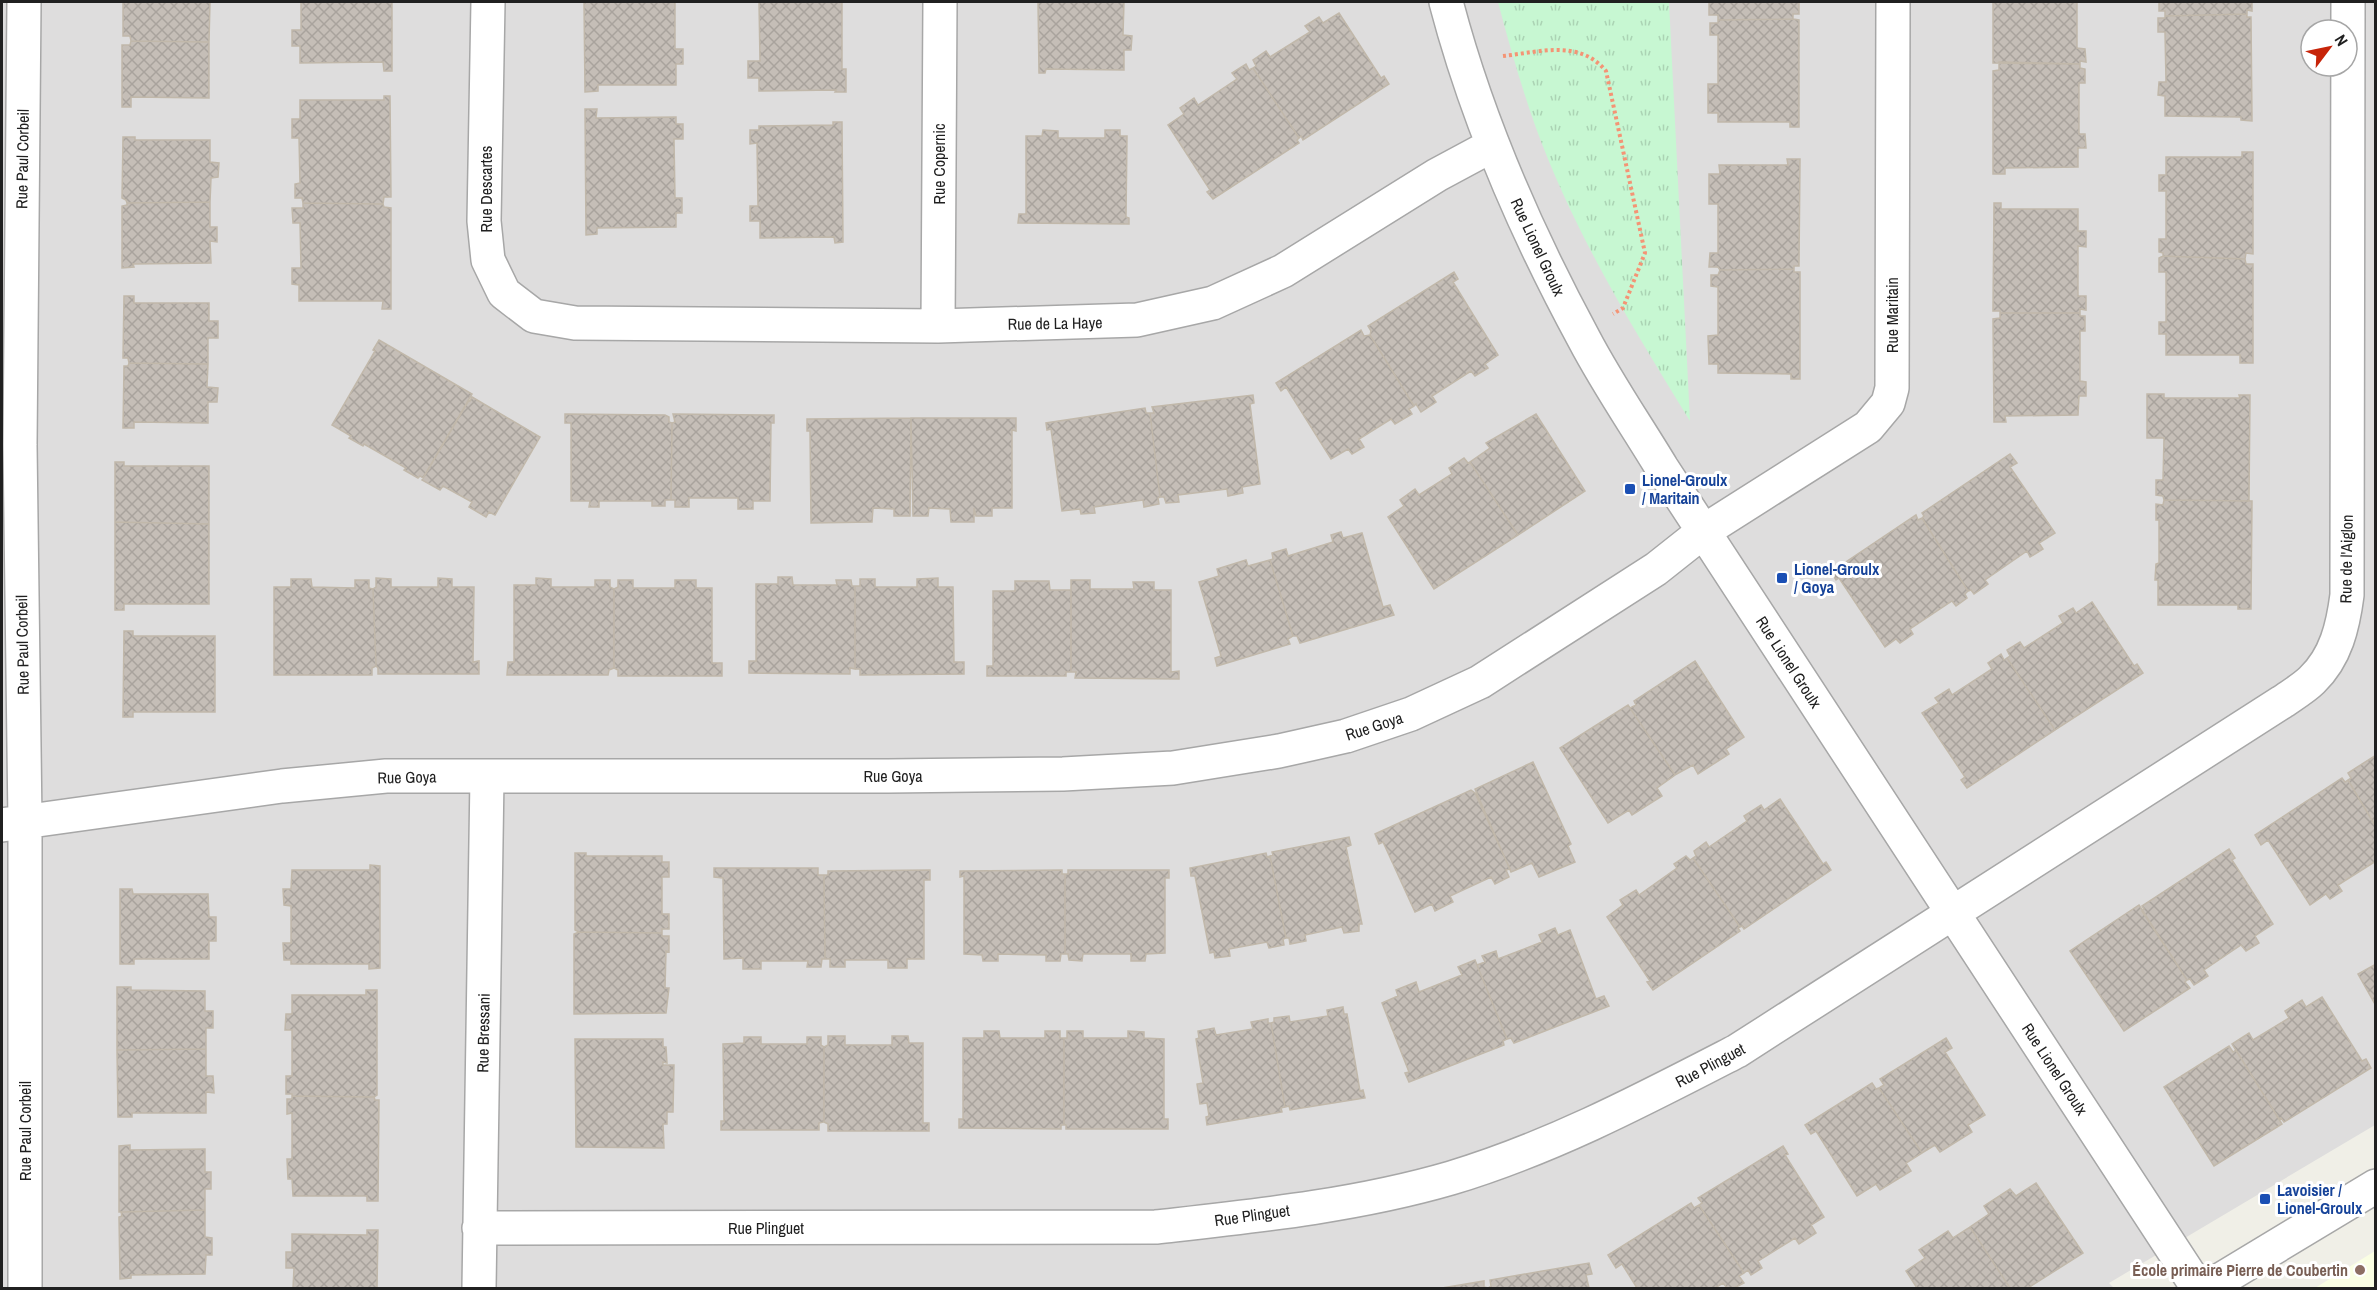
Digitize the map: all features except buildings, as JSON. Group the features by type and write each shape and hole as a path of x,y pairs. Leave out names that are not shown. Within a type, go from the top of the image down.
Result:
{"street":[{"name":"Rue Paul Corbeil","path":"17,1272 11,445 24,2"},
{"name":"Rue Descartes","path":"488,2 484,221 488,260 504,293 534,316 575,323"},
{"name":"Rue Copernic","path":"938,326 940,2"},
{"name":"Rue Lionel Groulx","path":"1446,2 1491,146 1551,278 1581,333 1662,468 2198,1288"},
{"name":"Rue Maritain","path":"1704,531 1868,427 1879,417 1888,403 1892,388 1893,2"},
{"name":"Rue de l'Aiglon","path":"1953,911 2282,702 2313,679 2331,654 2343,625 2347,595 2348,2"},
{"name":"Rue de La Haye","path":"575,323 938,326 1137,320 1213,303 1283,271 1437,175 1491,146"},
{"name":"Rue Goya","path":"13,823 282,786 386,776 1063,774 1173,768 1279,751 1346,736 1400,718 1480,682 1656,569 1704,531"},
{"name":"Rue Bressani","path":"479,1288 487,777"},
{"name":"Rue Plinguet","path":"479,1228 1156,1227 1254,1216 1350,1201 1450,1178 1551,1143 1646,1098 1737,1051 1953,911"},
{"path":"2207,1288 2376,1186"}],"path":[{"path":"1463,60 1568,49 1595,58 1606,71 1645,253 1623,308 1581,333"}],"shaded area":[{"path":"2,2 2375,2 2375,1125 2109,1283 2114,1288 2,1288"},
{"name":"École primaire Pierre de Coubertin","path":"2375,1251 2375,1288 2315,1288"}],"green space":[{"path":"1498,2 1669,2 1690,421 1586,242 1551,167 1536,128"}],"place":[{"name":"Lionel-Groulx / Maritain","path":"1630,489"},
{"name":"Lionel-Groulx / Goya","path":"1782,578"},
{"name":"Lavoisier / Lionel-Groulx","path":"2265,1199"},
{"name":"École primaire Pierre de Coubertin","path":"2360,1270"}]}
